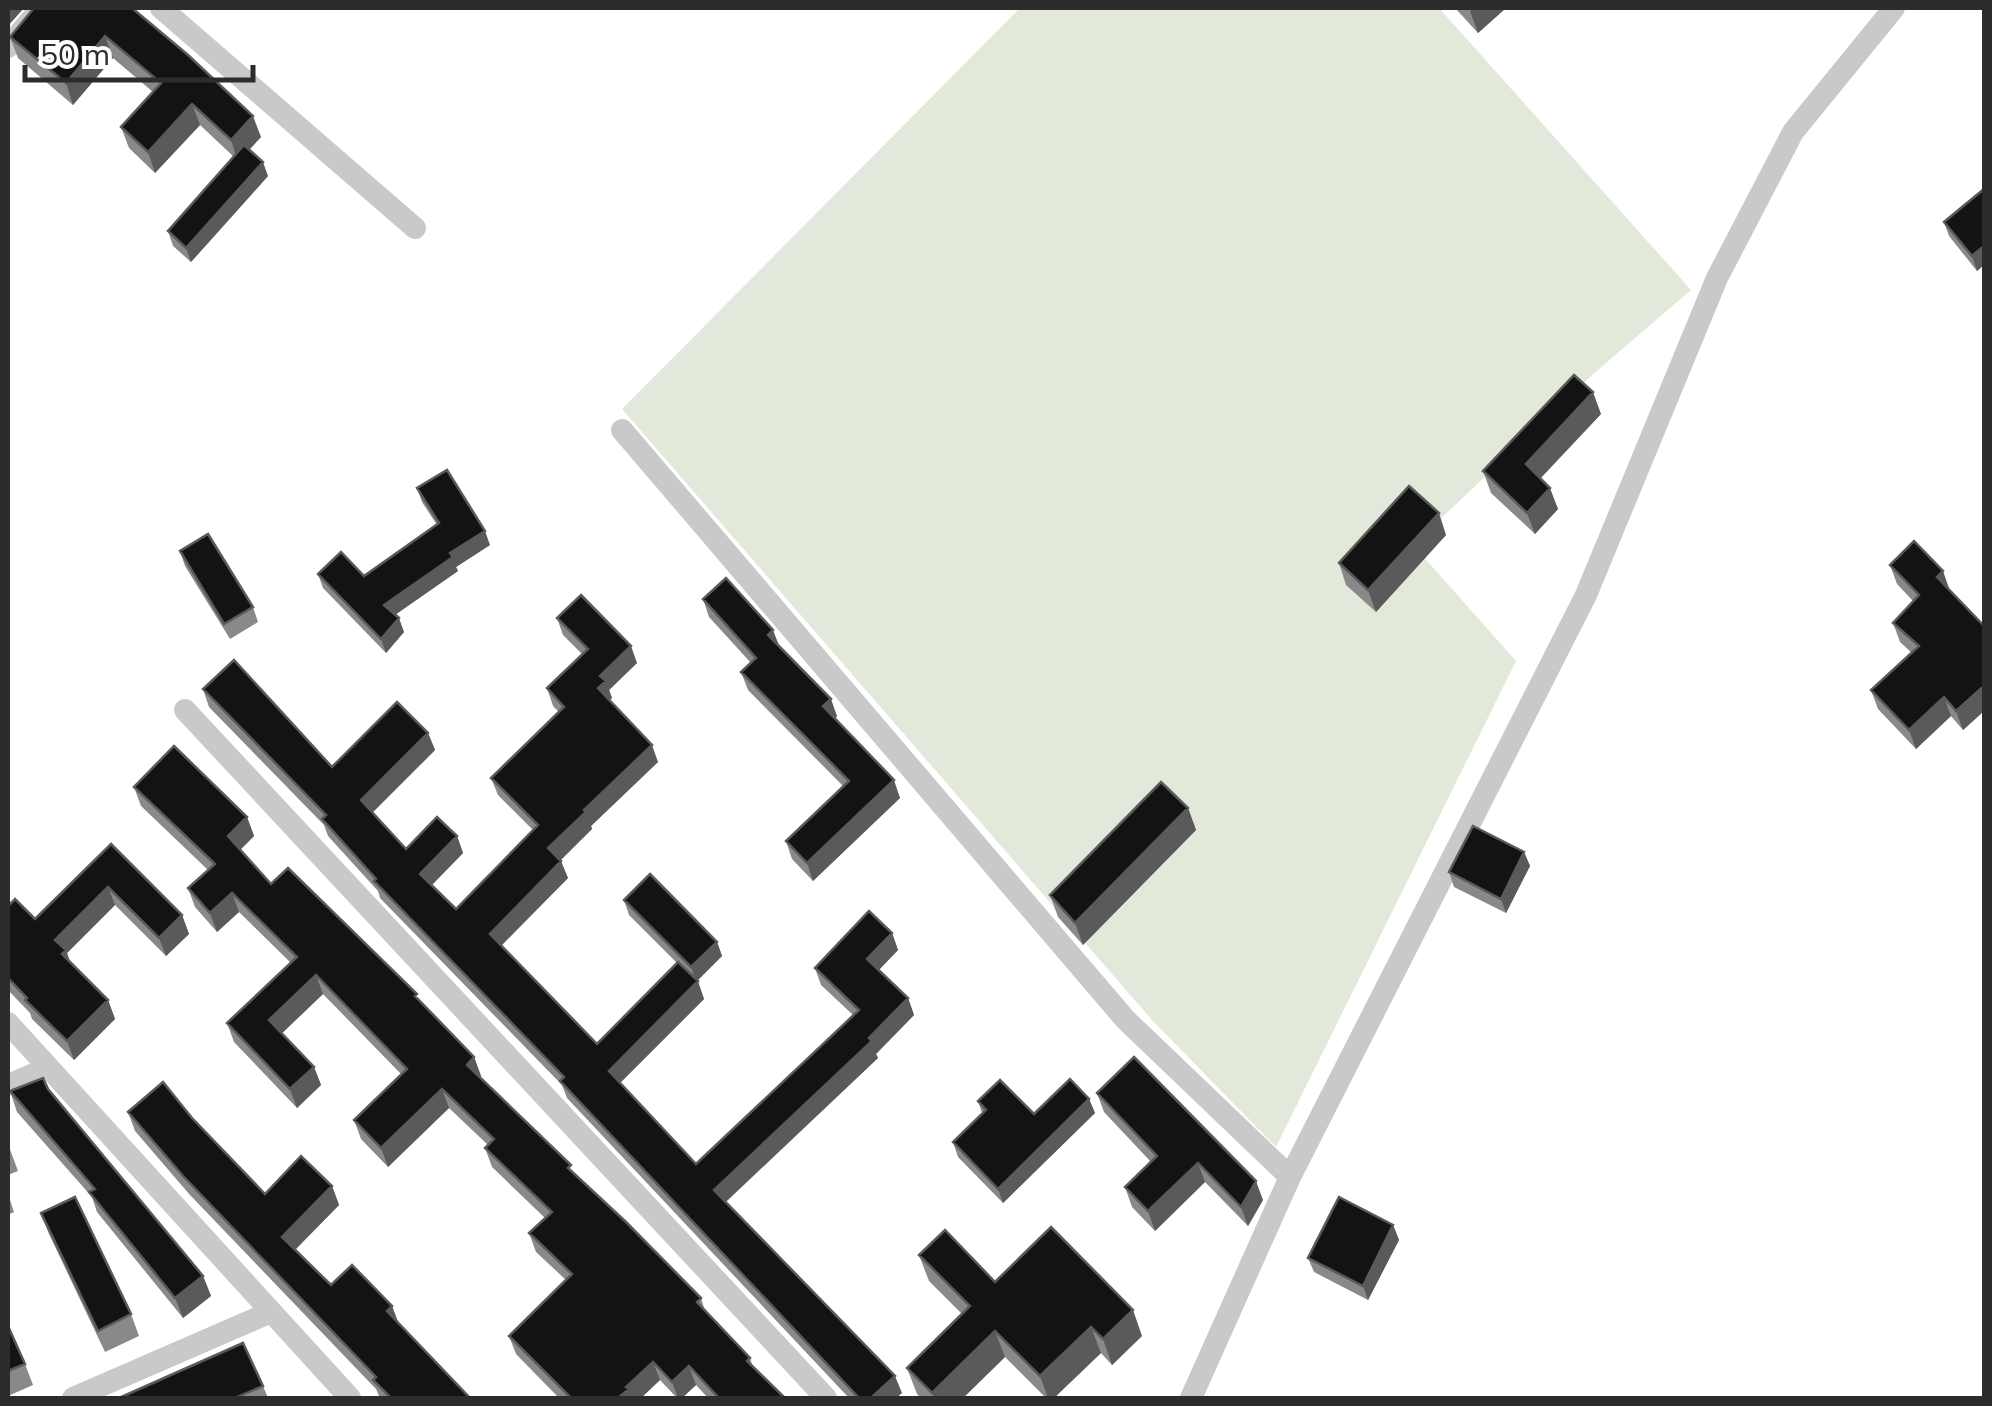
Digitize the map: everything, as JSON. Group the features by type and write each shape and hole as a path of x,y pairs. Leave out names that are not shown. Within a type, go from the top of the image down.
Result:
{"street":[{"path":"8,47 42,8"},
{"path":"161,8 415,228"},
{"path":"1191,1398 1290,1177 1586,595 1717,278 1793,132 1894,8"},
{"path":"622,430 1126,1019 1290,1177"},
{"path":"185,710 826,1398"},
{"path":"8,1023 350,1398"},
{"path":"8,1085 48,1068"},
{"path":"73,1398 272,1312"}],"shaded area":[{"path":"1020,8 1439,8 1691,290 1591,376 1413,545 1516,661 1276,1147 1152,1020 622,409"}],"building":[{"path":"34,8 132,8 253,116 231,140 192,104 148,152 121,127 161,83 105,36 66,83 10,37"},
{"path":"244,145 263,162 186,248 168,231"},
{"path":"1984,189 1984,246 1972,256 1944,222"},
{"path":"1574,375 1593,392 1526,464 1550,488 1527,513 1483,471"},
{"path":"447,470 485,531 384,605 399,618 381,639 318,574 341,552 364,576 439,523 417,488"},
{"path":"1409,486 1439,513 1368,590 1339,563"},
{"path":"208,534 253,607 224,624 180,551"},
{"path":"1914,541 1943,571 1937,577 1984,626 1984,686 1956,711 1944,697 1909,730 1871,690 1919,646 1893,623 1919,595 1890,565"},
{"path":"726,578 773,630 768,635 831,699 823,706 894,780 807,863 786,841 849,781 741,672 756,658 703,599"},
{"path":"581,595 631,646 600,676 606,681 598,688 652,745 548,848 561,861 490,934 597,1044 678,962 698,981 609,1071 696,1164 859,1010 815,968 869,911 892,933 867,959 908,998 869,1038 872,1041 714,1190 895,1376 871,1398 859,1398 560,1081 564,1077 374,881 322,819 326,815 203,689 234,660 332,767 397,702 428,733 361,800 406,849 437,817 457,836 420,874 456,909 538,825 491,778 564,707 547,688 588,649 557,618"},
{"path":"174,746 247,817 228,836 271,884 288,868 417,994 474,1057 467,1065 701,1298 697,1302 750,1358 747,1361 785,1398 719,1398 689,1366 672,1382 653,1362 618,1398 571,1398 509,1336 572,1274 529,1233 552,1212 485,1148 494,1139 442,1089 381,1148 354,1120 407,1069 316,975 269,1020 314,1067 290,1089 227,1023 297,957 232,893 210,913 188,888 215,864 134,787"},
{"path":"1161,782 1188,808 1075,923 1050,895"},
{"path":"1473,826 1524,852 1501,899 1449,872"},
{"path":"111,844 182,915 159,938 108,887 55,940 66,950 62,954 108,1000 67,1041 8,978 8,906 15,899 35,919"},
{"path":"650,874 717,942 691,967 624,900"},
{"path":"1134,1057 1256,1181 1241,1207 1198,1163 1148,1211 1125,1187 1157,1156 1097,1093"},
{"path":"43,1078 48,1089 203,1276 175,1298 89,1192 95,1189 10,1091"},
{"path":"1070,1079 1089,1099 998,1189 953,1142 986,1110 978,1101 1000,1080 1034,1114"},
{"path":"163,1082 265,1194 301,1156 332,1186 282,1237 331,1285 352,1265 392,1306 387,1311 470,1398 391,1398 373,1380 376,1377 183,1176 128,1112"},
{"path":"75,1197 131,1314 98,1331 41,1213"},
{"path":"1339,1197 1393,1225 1363,1286 1308,1258"},
{"path":"1051,1227 1133,1310 1103,1339 1091,1327 1040,1376 995,1331 932,1393 907,1368 970,1306 919,1255 945,1230 995,1282"},
{"path":"8,1326 25,1364 8,1371"},
{"path":"243,1343 263,1386 235,1398 119,1398"}]}
